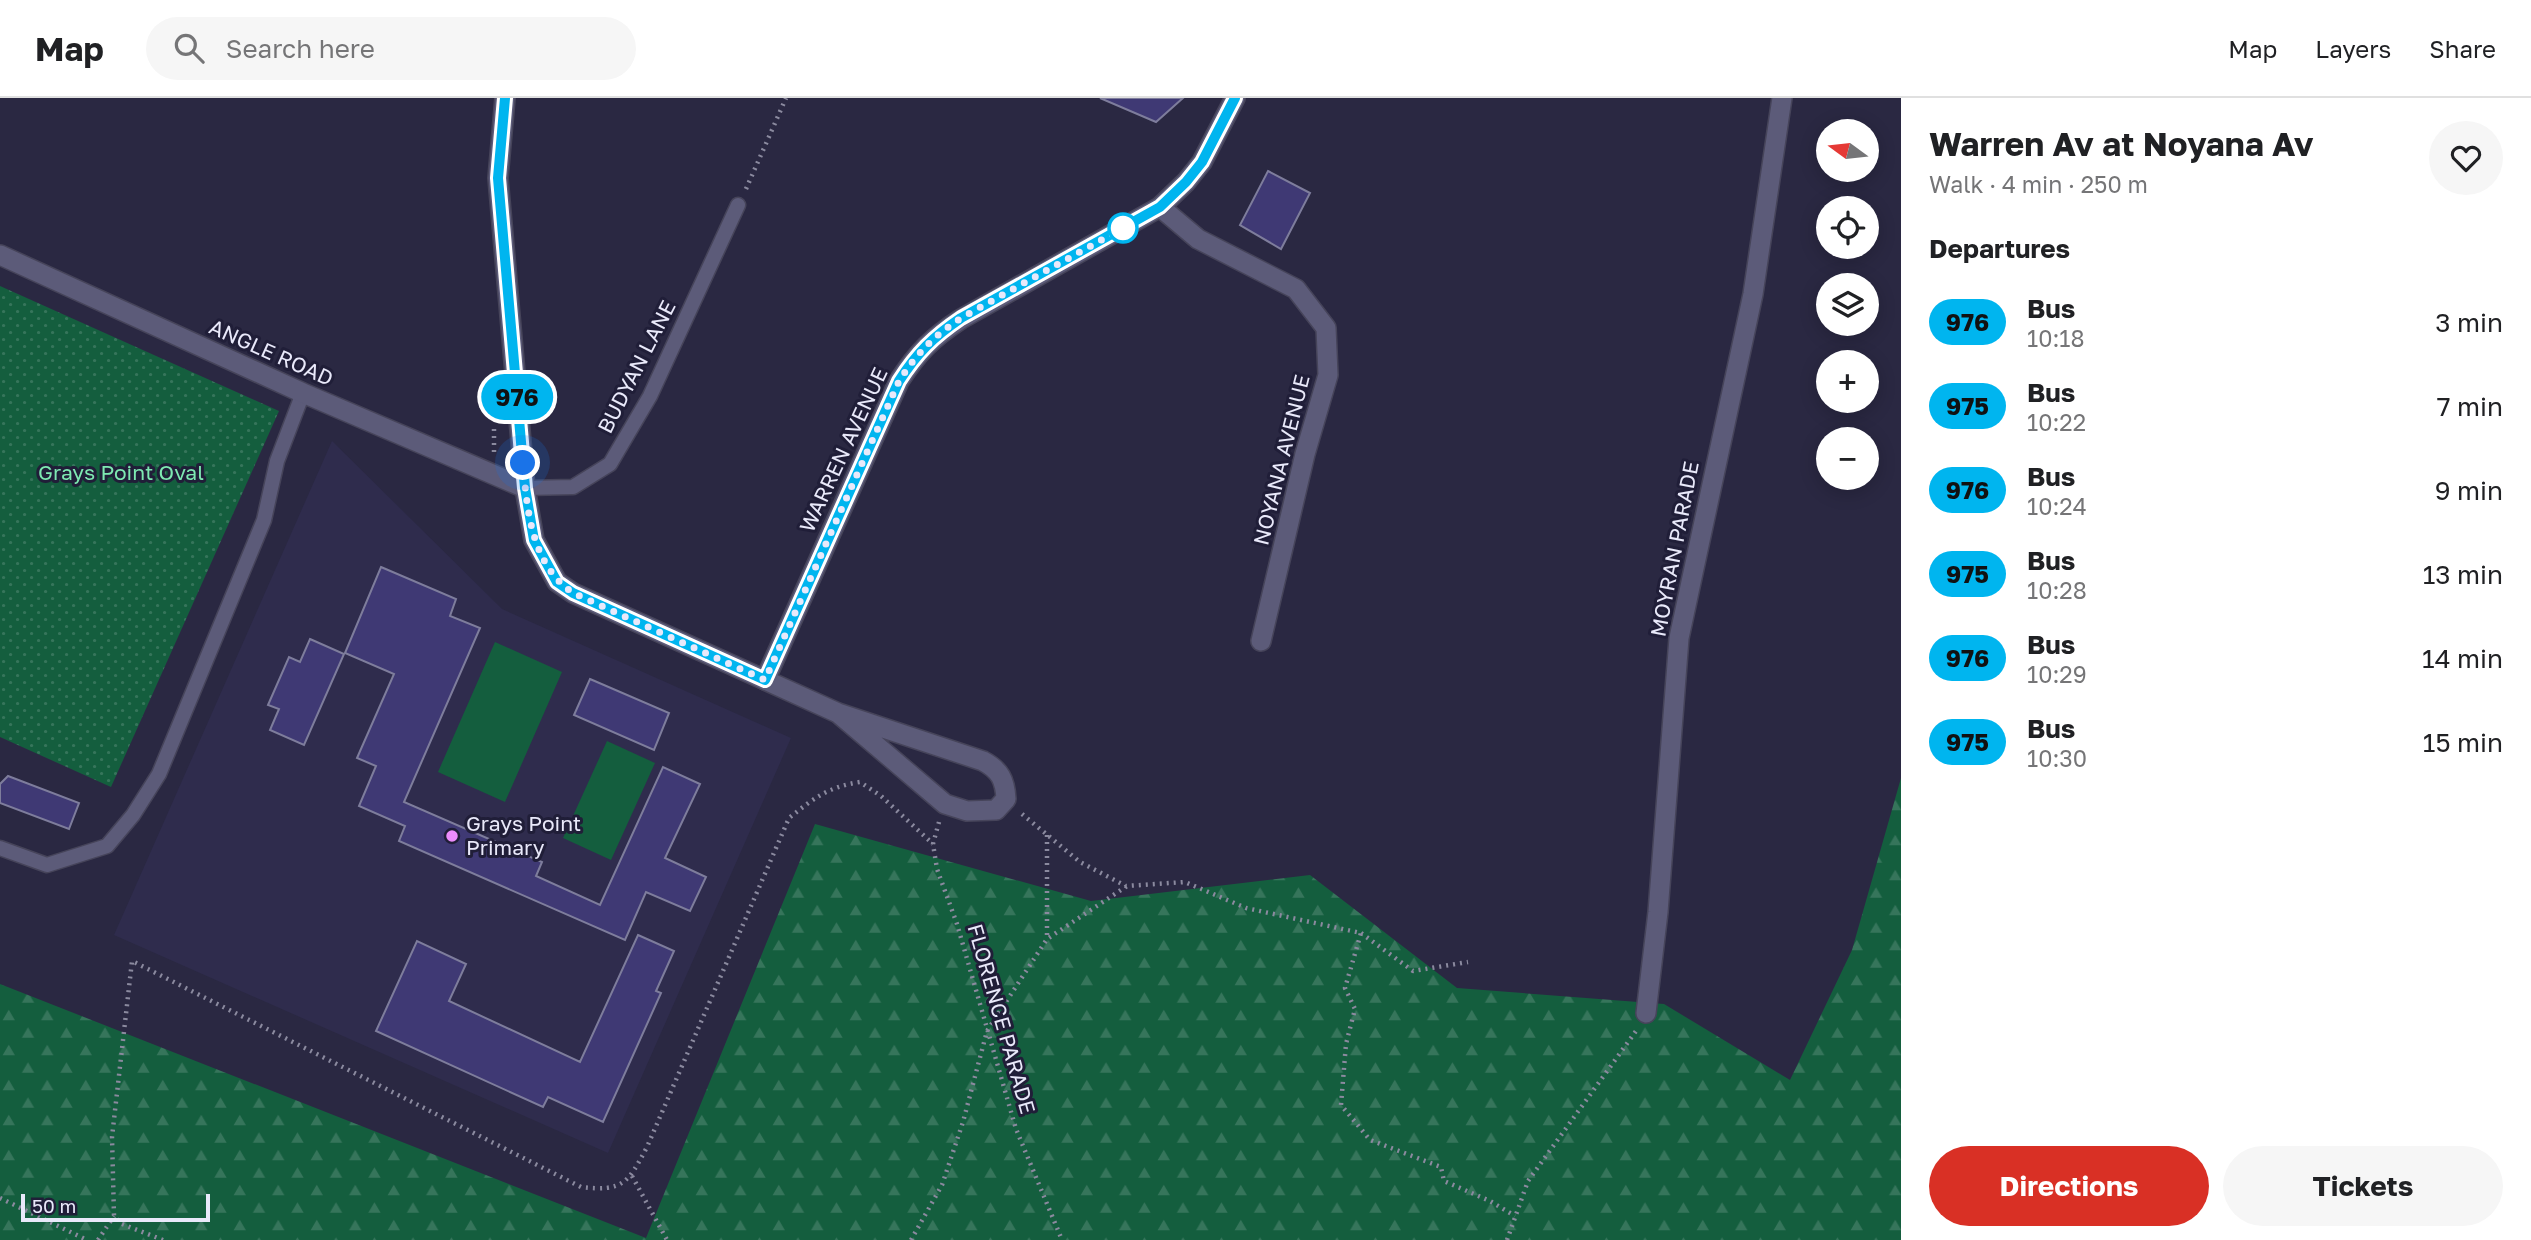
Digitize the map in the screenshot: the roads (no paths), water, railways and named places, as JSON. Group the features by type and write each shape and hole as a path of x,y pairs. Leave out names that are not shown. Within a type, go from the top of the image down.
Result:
{"street":[{"path":"505,98 498,178 525,488 534,540 557,582 573,593 838,713 983,761 996,768 1005,786 1006,799 996,810 986,812 967,811 945,803 838,713"},
{"name":"WARREN AVENUE","path":"765,680 899,381 915,357 937,335 961,318 1160,207 1202,162 1235,98"},
{"name":"MOYRAN PARADE","path":"1646,1013 1658,912 1679,638 1753,294 1782,98"},
{"name":"NOYANA AVENUE","path":"1160,207 1198,239 1296,289 1325,328 1328,375 1305,454 1261,641"},
{"name":"ANGLE ROAD","path":"0,255 303,393 525,488"}],"lane":[{"name":"BUDYAN LANE","path":"525,488 573,487 610,464 650,396 738,205"},
{"path":"0,848 47,865 107,846 133,815 159,774 264,520 277,461 303,393"}],"place":[{"name":"Grays Point Primary","path":"452,836"}],"park label":[{"name":"Grays Point Oval","path":"121,473"}]}
